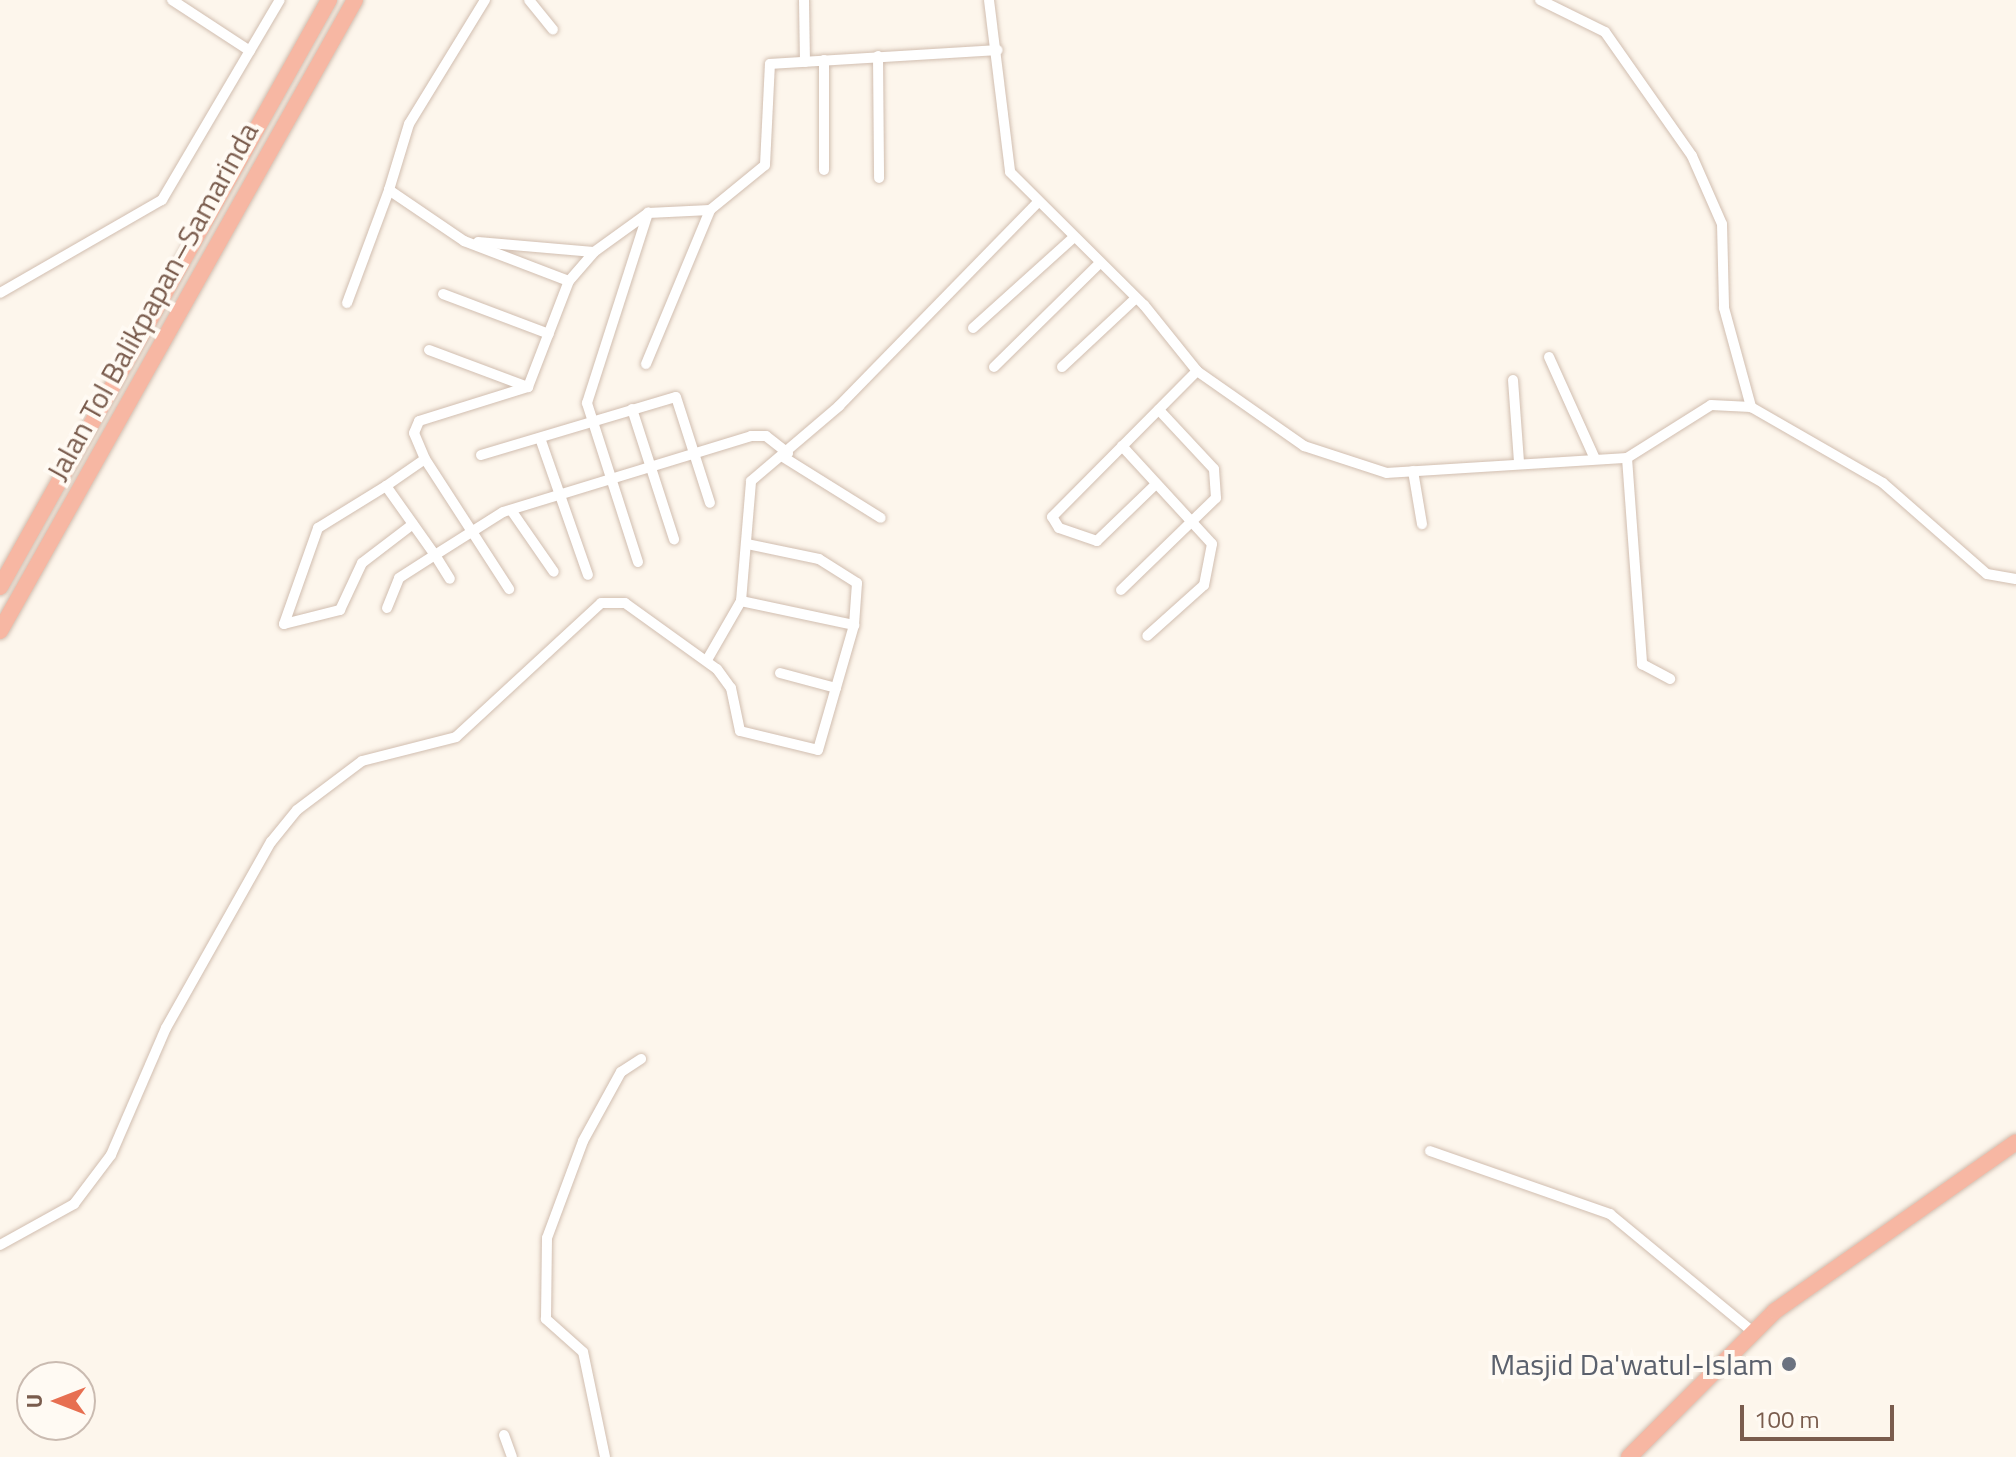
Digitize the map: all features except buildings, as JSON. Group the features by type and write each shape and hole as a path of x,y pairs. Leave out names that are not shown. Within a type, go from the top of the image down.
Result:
{"highway":[{"name":"Jalan Tol Balikpapan–Samarinda","path":"0,587 329,0"},
{"name":"Jalan Tol Balikpapan–Samarinda","path":"0,631 355,0"},
{"path":"1629,1457 1752,1331 1856,1250 2016,1142"}],"street":[{"path":"172,0 250,51"},
{"path":"0,293 162,200 280,0"},
{"path":"347,303 389,190 409,124 485,0"},
{"path":"529,0 553,30"},
{"path":"804,0 805,62"},
{"path":"989,0 998,50 1005,160 1038,202 1136,298 1197,371 1316,452 1372,471 1413,471 1519,461 1627,458 1711,405 1751,407 1883,483 1987,574 2016,579"},
{"path":"1540,0 1605,32 1692,156 1722,224 1724,308 1751,407"},
{"path":"646,364 710,210 767,161 767,67 878,56 998,50"},
{"path":"878,56 879,178"},
{"path":"824,60 824,170"},
{"path":"389,190 464,241 569,281"},
{"path":"707,660 741,601 747,544 747,491 1038,202"},
{"path":"528,387 569,281 594,252 648,213 710,210"},
{"path":"638,562 589,423 590,383 648,213"},
{"path":"973,328 1074,237"},
{"path":"464,241 594,252"},
{"path":"994,367 1100,263"},
{"path":"443,294 549,334"},
{"path":"1062,367 1136,298"},
{"path":"429,350 528,387"},
{"path":"1549,357 1595,459"},
{"path":"1156,484 1097,541 1054,523 1057,507 1197,371"},
{"path":"1513,380 1519,461"},
{"path":"509,589 425,459 414,433 419,421 528,387"},
{"path":"481,455 632,409 679,399 710,503"},
{"path":"632,409 653,466 674,539"},
{"path":"1121,590 1216,498 1218,479 1159,410"},
{"path":"387,608 399,578 511,510 762,434 785,455 881,518"},
{"path":"540,438 588,575"},
{"path":"1122,446 1194,520 1212,544 1209,578 1147,636"},
{"path":"1627,458 1642,664 1670,679"},
{"path":"413,524 362,563 340,610 284,624 318,528 425,459"},
{"path":"1413,471 1422,524"},
{"path":"386,486 450,579"},
{"path":"511,510 554,572"},
{"path":"0,1245 74,1204 111,1155 166,1028 271,842 297,810 362,761 456,737 601,603 625,603 707,660 731,688 738,729 804,751 822,746 860,602 847,572 747,544"},
{"path":"741,601 854,625"},
{"path":"780,673 836,688"},
{"path":"605,1457 583,1352 546,1319 547,1238 583,1141 621,1072 641,1059"},
{"path":"1430,1151 1610,1214 1752,1331"},
{"path":"504,1435 512,1457"}],"place":[{"name":"Masjid Da'watul-Islam","path":"1789,1364"}]}
